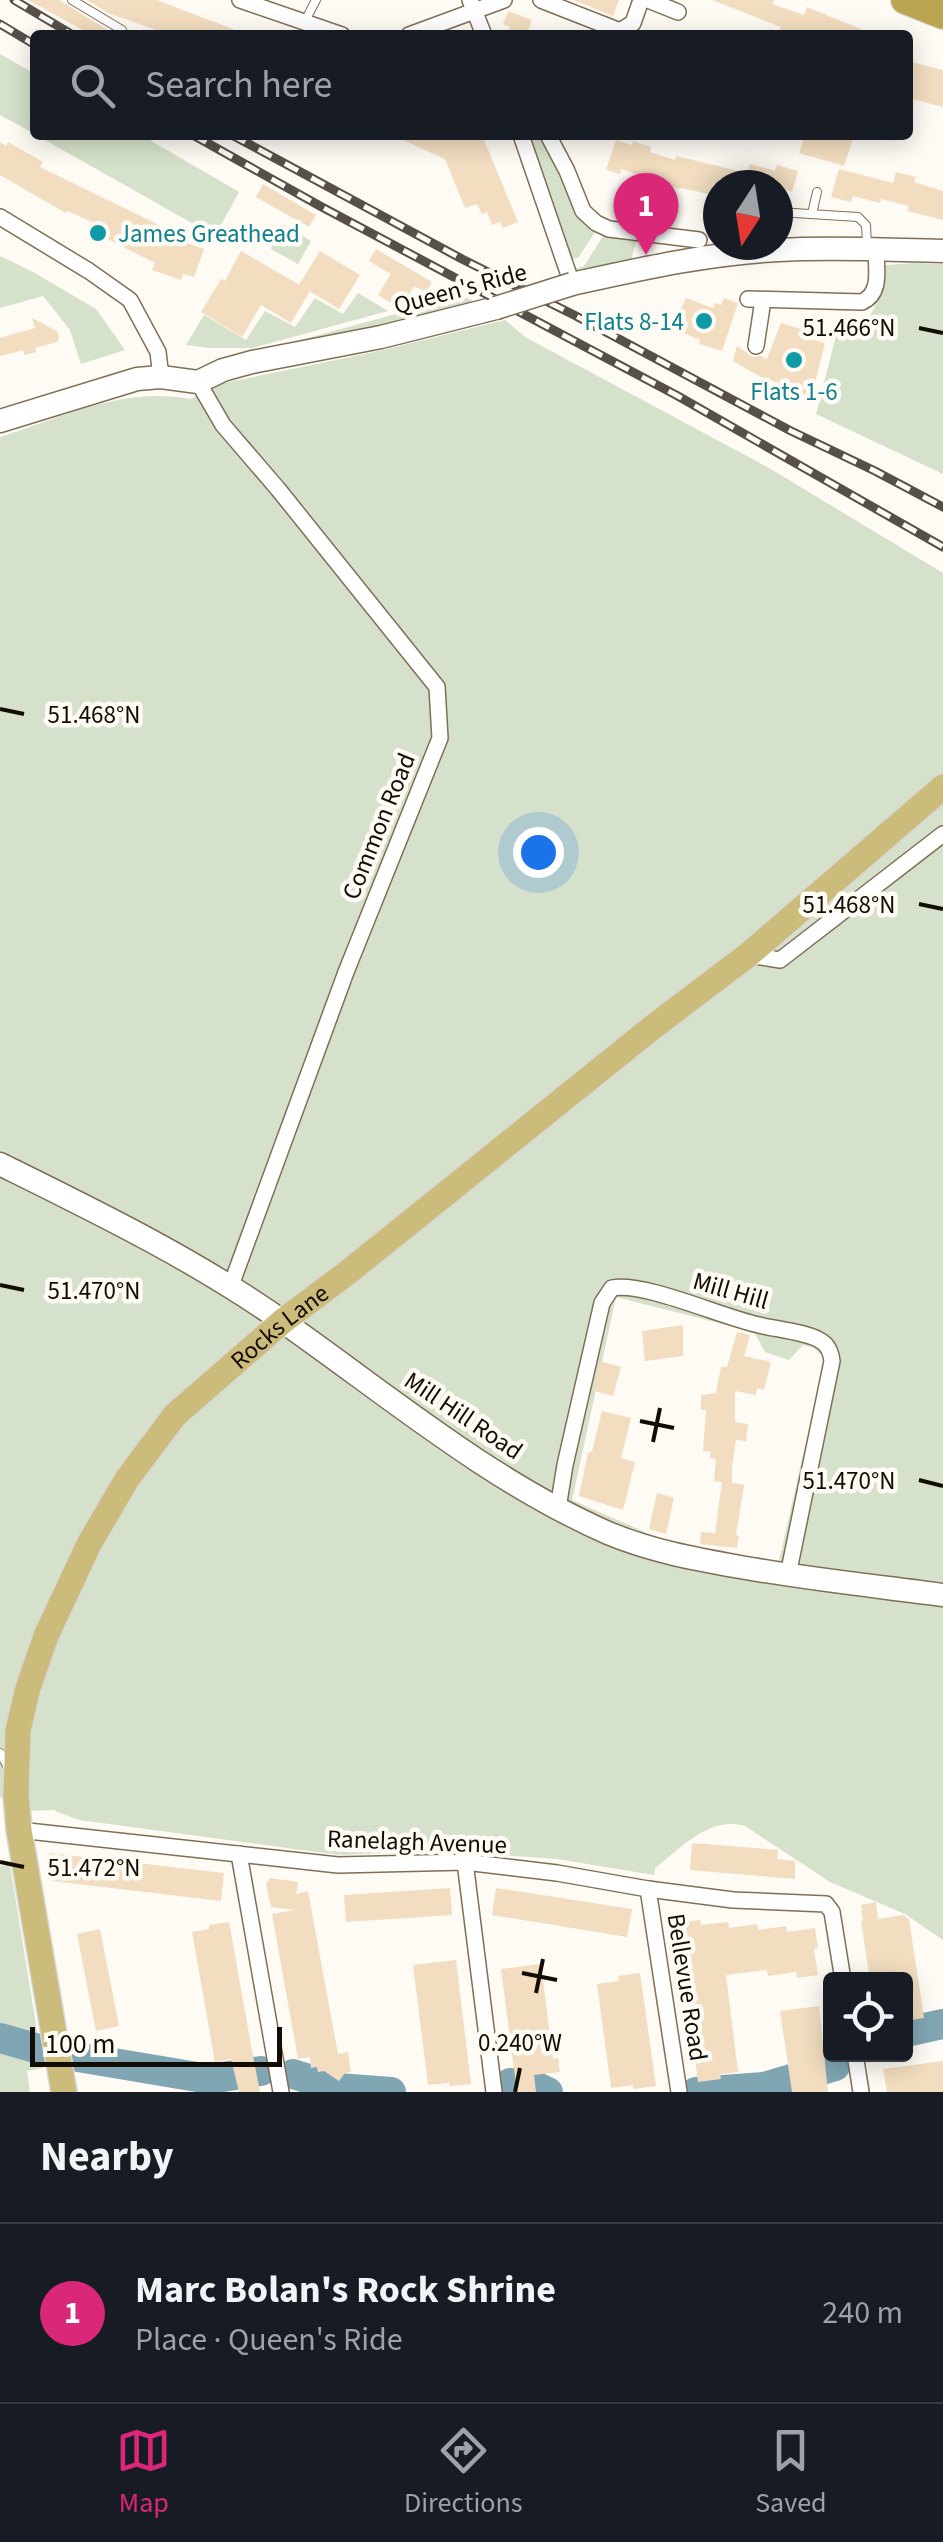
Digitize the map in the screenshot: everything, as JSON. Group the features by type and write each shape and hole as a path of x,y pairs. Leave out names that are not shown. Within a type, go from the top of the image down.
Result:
{"highway":[{"path":"905,0 943,14"}],"main road":[{"name":"Queen's Ride","path":"0,421 137,379 161,377 198,382 252,362 437,324 572,284 635,270 779,250 943,251"},
{"name":"Rocks Lane","path":"64,2092 8,1763 46,1636 98,1527 127,1478 175,1416 283,1321 748,955 943,787"},
{"name":"Mill Hill Road","path":"0,1164 174,1253 283,1321 497,1472 609,1533 672,1555 943,1595"}],"street":[{"path":"240,0 325,30"},
{"path":"420,30 472,5 504,0"},
{"path":"541,0 617,30"},
{"path":"622,30 632,23 644,0 678,12"},
{"path":"472,5 482,30"},
{"path":"522,140 572,284"},
{"path":"550,140 583,211 596,223 609,229 698,240"},
{"path":"0,217 130,300 159,353 161,377"},
{"path":"756,346 756,300 867,300 875,290 872,250"},
{"name":"Common Road","path":"198,382 223,425 437,688 440,738 346,972 230,1288"},
{"path":"748,955 780,960 943,834"},
{"name":"Mill Hill","path":"558,1508 602,1303 612,1288 640,1290 816,1338 826,1346 832,1361 788,1575"},
{"name":"Ranelagh Avenue","path":"19,1830 338,1865 465,1862 733,1900 826,1904 832,1912 842,1972"},
{"path":"239,1854 281,2092"},
{"path":"465,1862 494,2092"},
{"name":"Bellevue Road","path":"648,1889 679,2092"},
{"path":"856,2062 861,2092"}],"lane":[{"path":"72,0 122,30"},
{"path":"90,10 94,0"},
{"path":"304,24 316,0"},
{"path":"812,214 818,192"},
{"path":"793,213 858,216 866,225 872,250"}],"green space":[{"path":"0,54 30,71 30,131 0,115"},
{"path":"45,140 150,140 239,192 215,236"},
{"path":"528,140 544,140 575,210 597,229 578,258 570,259"},
{"path":"284,225 311,241 298,264 271,249"},
{"path":"605,233 637,237 630,266 577,278 575,269 584,266"},
{"path":"0,256 96,309 125,350 81,364 70,330 43,296 0,308"},
{"path":"943,264 943,474 816,414 837,332 856,332 869,317 886,265"},
{"path":"358,293 388,311 252,348 186,345 204,315 246,340 265,311 295,327 315,298 343,314"},
{"path":"462,296 477,303 260,351"},
{"path":"505,320 525,337 769,468 943,573 943,1940 905,1914 830,1882 745,1826 732,1824 707,1830 686,1843 655,1868 654,1875 557,1859 442,1851 339,1855 79,1820 53,1810 29,1811 0,1797 0,437 118,400 166,396 191,399 214,385","holes":["616,1297 754,1332 765,1352 789,1360 803,1345 814,1348 825,1358 779,1561 679,1547 572,1500"]},
{"path":"10,1865 43,2068 27,2071 30,2092 0,2092 0,1866"}],"building":[{"path":"28,0 59,0 108,30 83,30"},
{"path":"87,0 157,0 235,30 156,30 108,13"},
{"path":"573,0 619,0 613,16"},
{"path":"712,0 774,0 772,4 804,15 807,7 863,30 780,30 781,27"},
{"path":"508,11 532,20 528,30 509,30 503,24"},
{"path":"913,62 943,70 943,107 913,99"},
{"path":"403,140 484,140 518,222 503,228 500,222 492,225 487,212 482,214 477,204 465,208 445,159"},
{"path":"616,140 651,147 650,152 675,160 676,156 734,170 703,170 703,193 621,169 620,174 606,170"},
{"path":"803,140 852,140 844,166 799,153"},
{"path":"0,142 6,146 8,142 43,162 40,167 165,228 162,234 204,249 194,277 183,274 181,280 152,270 155,263 92,231 96,224 66,213 0,175"},
{"path":"750,164 771,170 748,170"},
{"path":"777,165 798,171 793,188 793,170 775,170"},
{"path":"839,169 893,183 896,172 916,177 914,182 943,191 943,220 907,211 909,206 881,199 880,203 853,196 851,202 831,197"},
{"path":"263,184 316,215 309,227 256,197"},
{"path":"376,249 432,282 426,292 414,286 401,309 378,295 391,274 369,261"},
{"path":"241,251 310,291 291,323 261,305 242,337 201,312 221,279 225,281"},
{"path":"320,251 360,275 339,309 299,285"},
{"name":"Flats 8-14","path":"686,298 713,308 715,303 721,305 724,298 738,303 722,351 699,344 700,340 672,328"},
{"path":"32,318 57,331 57,342 24,355 23,350 0,356 0,338 35,328"},
{"name":"Flats 1-6","path":"781,323 801,329 799,336 825,343 811,399 789,393 790,387 733,361 737,346 753,357 767,359"},
{"path":"683,1325 683,1356 645,1361 642,1331"},
{"path":"737,1332 750,1335 744,1356 771,1362 764,1390 757,1388 756,1395 735,1391 735,1422 748,1424 746,1441 736,1440 732,1468 732,1483 744,1485 737,1548 700,1544 701,1532 715,1533 722,1482 714,1481 716,1459 710,1458 711,1452 703,1451 706,1410 701,1410 701,1395 716,1393 721,1367 727,1367"},
{"path":"600,1361 621,1367 613,1396 594,1391"},
{"path":"602,1411 631,1418 621,1458 635,1462 623,1510 579,1496"},
{"path":"657,1493 674,1498 666,1534 649,1529"},
{"path":"692,1843 778,1850 777,1859 795,1861 795,1879 690,1870"},
{"path":"50,1853 224,1873 221,1901 52,1881"},
{"path":"270,1878 298,1882 296,1894 308,1891 338,2054 348,2052 351,2072 339,2081 324,2071 318,2072 317,2067 311,2068 310,2057 298,2059 272,1914 295,1910 271,1907 266,1884"},
{"path":"450,1888 452,1915 346,1922 344,1895"},
{"path":"496,1888 632,1909 627,1937 492,1915"},
{"path":"876,1902 878,1919 903,1915 909,1919 924,2018 913,2020 913,1972 869,1972 861,1905"},
{"path":"700,1920 701,1925 728,1922 729,1928 757,1924 758,1930 786,1926 787,1932 815,1928 818,1975 797,1978 796,1972 768,1976 767,1970 726,1975 738,2072 698,2082 684,1969 678,1943 674,1944 672,1923"},
{"path":"229,1922 260,2092 239,2092 231,2059 215,2062 192,1932"},
{"path":"100,1929 119,2026 96,2031 77,1934"},
{"path":"456,1960 471,2084 428,2085 413,1965"},
{"path":"541,1964 553,2059 558,2058 560,2072 534,2075 536,2092 517,2092 501,1969"},
{"path":"640,1973 656,2086 611,2088 597,1984"},
{"path":"819,2006 828,2092 792,2092 780,2011"},
{"path":"943,2061 943,2092 887,2092 883,2069"}],"waterway":[{"path":"913,2030 943,2024"},
{"path":"0,2038 39,2049"},
{"path":"78,2057 209,2079 261,2071"},
{"path":"696,2092 764,2087 835,2066"},
{"path":"293,2074 338,2088 391,2092"},
{"path":"510,2083 548,2092"}],"railway":[{"path":"14,0 65,30"},
{"path":"0,24 30,42"},
{"path":"202,140 676,395 943,547"},
{"path":"241,140 462,259 943,507"}],"place":[{"name":"James Greathead","path":"98,233"},
{"name":"Marc Bolan's Rock Shrine","path":"646,255"},
{"name":"Flats 8-14","path":"704,321"},
{"name":"Flats 1-6","path":"794,360"}]}
